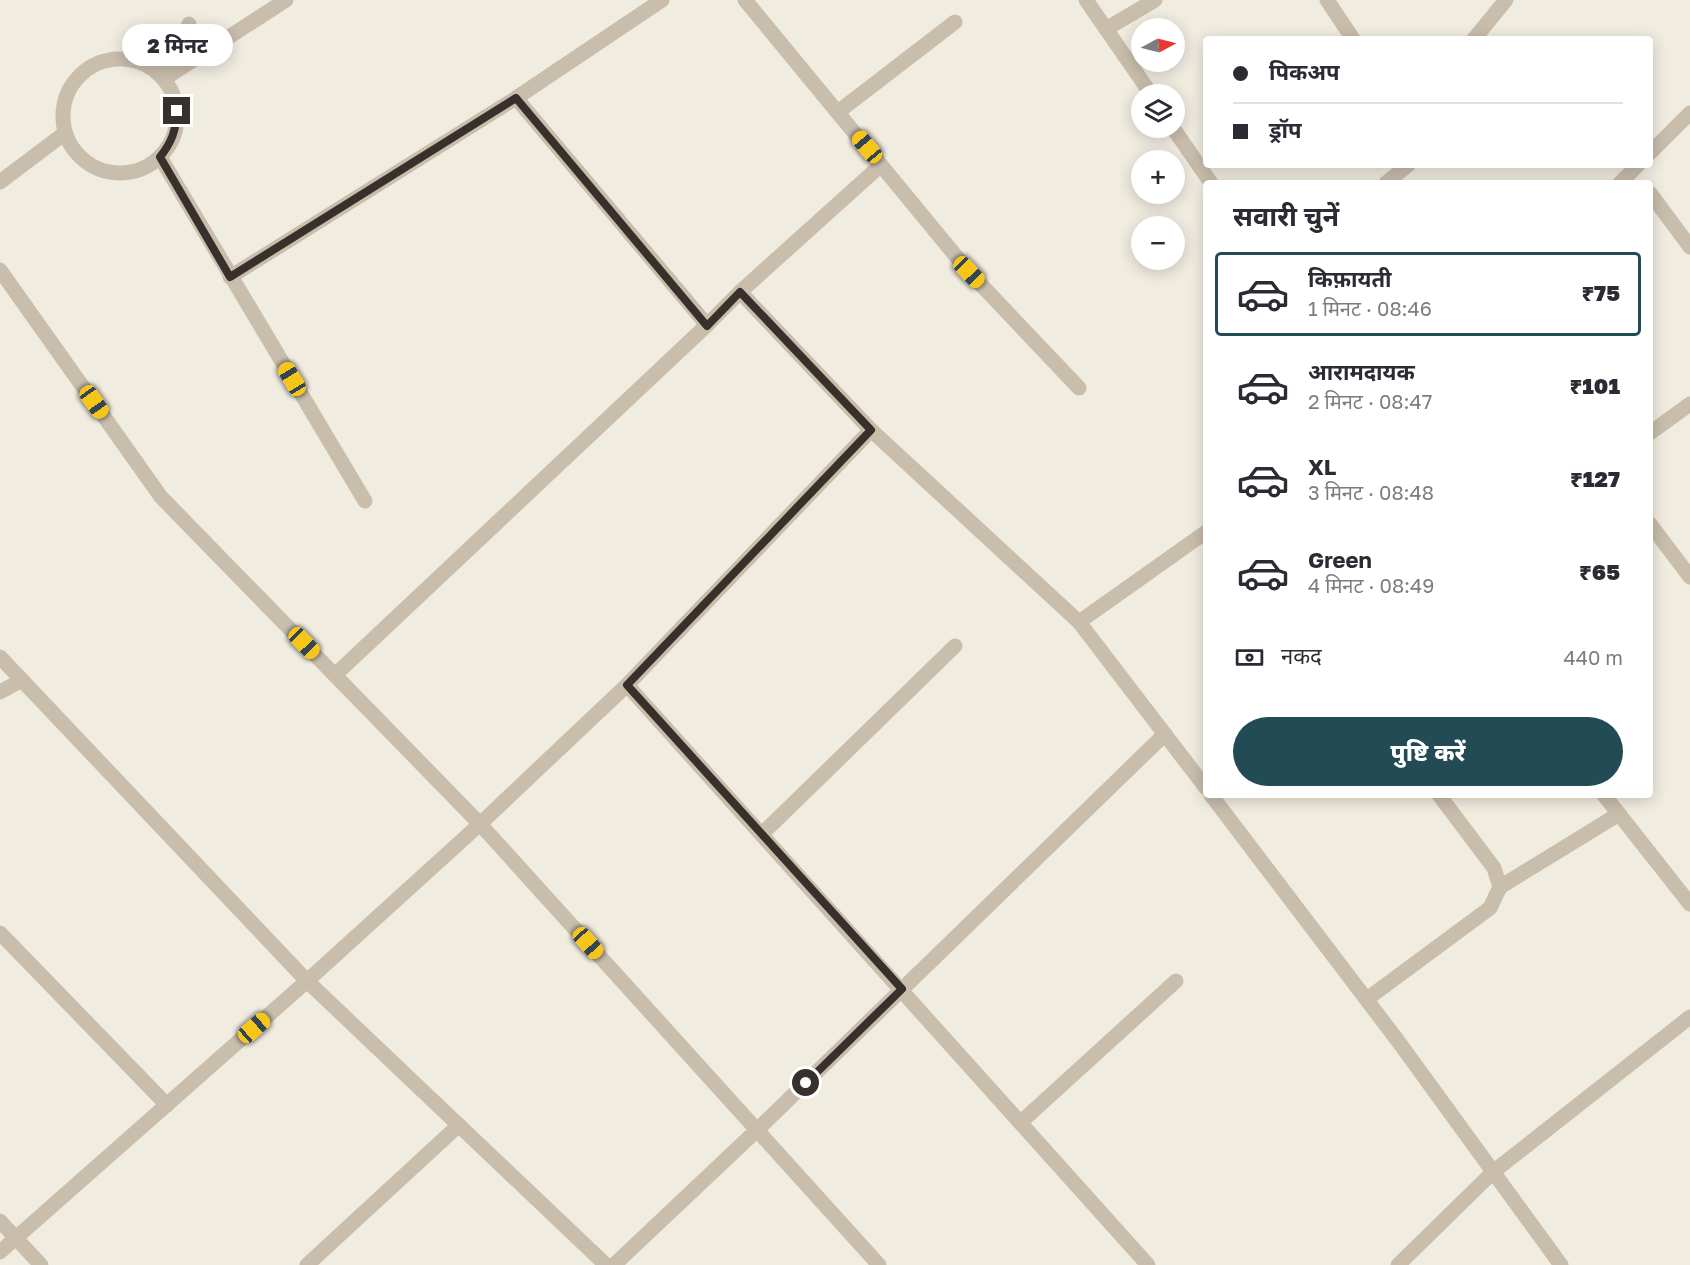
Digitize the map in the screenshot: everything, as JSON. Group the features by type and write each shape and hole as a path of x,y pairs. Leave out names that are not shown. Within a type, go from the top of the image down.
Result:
{"street":[{"path":"164,79 286,0"},
{"path":"230,277 516,98 662,0"},
{"path":"1086,0 1144,84"},
{"path":"1106,29 1155,0"},
{"path":"1327,0 1351,36"},
{"path":"1476,36 1506,0"},
{"path":"755,3 837,112 969,272 1079,388"},
{"path":"837,112 955,22"},
{"path":"164,79 189,24"},
{"path":"120,58 137,60 152,68 164,79 175,102 176,128 170,143 160,157 146,167 130,172 114,173 98,169 84,160 73,148 65,133 64,103 78,77 89,67 103,60 120,58"},
{"path":"516,98 707,326"},
{"path":"1653,150 1690,113"},
{"path":"0,182 65,133"},
{"path":"1180,138 1209,180"},
{"path":"160,157 365,501"},
{"path":"335,675 707,326 740,292 881,165"},
{"path":"1390,180 1404,168"},
{"path":"1623,180 1635,168"},
{"path":"1653,197 1690,247"},
{"path":"0,270 161,497 480,824 879,1265"},
{"path":"740,292 871,430 1079,622 1203,784"},
{"path":"1653,431 1690,404"},
{"path":"0,1252 307,981 480,824 627,685 871,430"},
{"path":"1653,528 1690,577"},
{"path":"1079,622 1203,534"},
{"path":"762,834 955,646"},
{"path":"0,657 307,981 606,1265"},
{"path":"0,692 22,680"},
{"path":"627,685 1148,1265"},
{"path":"614,1265 757,1130 1165,734"},
{"path":"1213,798 1366,999 1560,1265"},
{"path":"1441,798 1494,868 1500,887"},
{"path":"1606,798 1690,904"},
{"path":"1366,999 1490,908 1500,887 1619,814"},
{"path":"0,933 167,1105"},
{"path":"1021,1122 1176,981"},
{"path":"1398,1265 1493,1172 1690,1017"},
{"path":"308,1265 459,1125"},
{"path":"0,1221 42,1265"}],"route":[{"path":"177,111 176,128 170,143 160,157 230,277 516,98 707,326 740,292 871,430 627,685 902,989 806,1083"}]}
